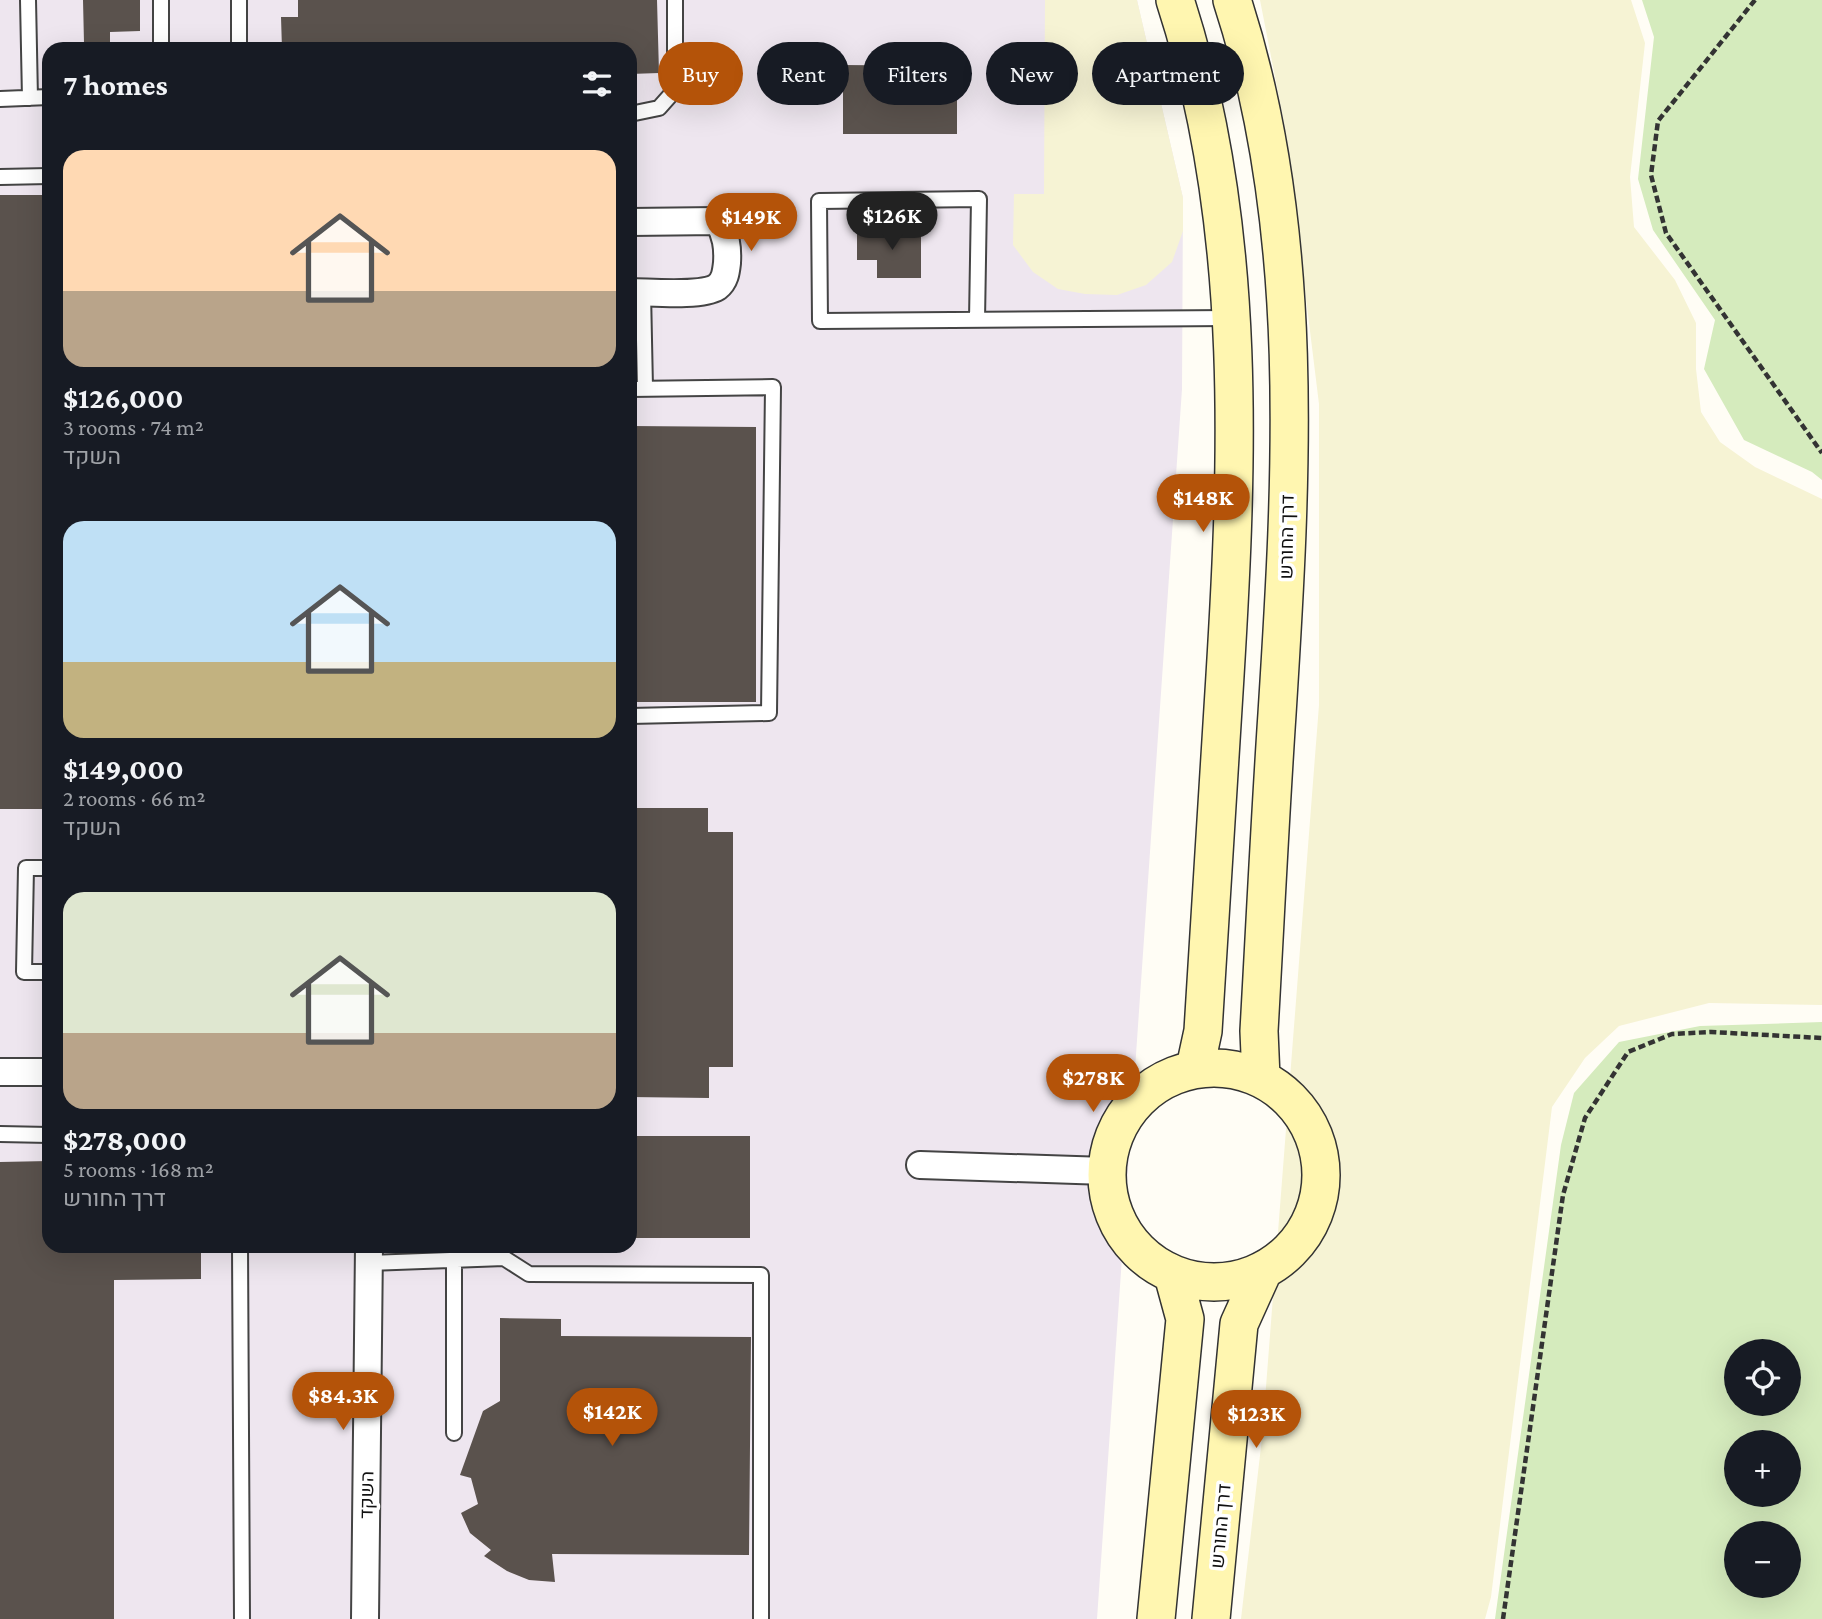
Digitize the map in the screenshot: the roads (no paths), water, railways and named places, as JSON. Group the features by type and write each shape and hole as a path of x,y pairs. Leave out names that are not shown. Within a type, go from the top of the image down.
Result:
{"street":[{"path":"1175,0 1214,148 1227,233 1231,318 1231,573 1204,1017 1195,1068"},
{"name":"דרך החורש","path":"1232,0 1268,137 1281,227 1288,350 1286,576 1259,1031 1261,1078"},
{"path":"637,222 719,221 726,234 728,252 725,277 716,287 699,291 637,292"},
{"path":"1195,1068 1229,1068 1261,1078 1289,1098 1309,1125 1320,1157 1320,1191 1310,1224 1290,1251 1263,1271 1233,1282 1203,1283 1172,1275 1144,1258 1123,1233 1110,1203 1106,1171 1114,1135 1133,1104 1161,1081 1195,1068"},
{"path":"0,1072 42,1072"},
{"path":"920,1165 1106,1171"},
{"name":"השקד","path":"365,1619 369,1254"},
{"name":"דרך החורש","path":"1211,1619 1239,1324 1263,1271"},
{"path":"1156,1619 1185,1320 1172,1275"}],"lane":[{"path":"28,0 30,98"},
{"path":"161,0 161,42"},
{"path":"239,0 239,42"},
{"path":"637,113 659,108 675,90 676,0"},
{"path":"0,99 42,97"},
{"path":"0,177 42,176"},
{"path":"978,320 979,199 819,201 820,321 978,320 1231,318"},
{"path":"637,292 645,388"},
{"path":"637,388 773,387 769,713 637,716"},
{"path":"42,868 26,867 24,972 42,972"},
{"path":"0,1134 42,1135"},
{"path":"240,1253 242,1619"},
{"path":"369,1254 454,1260 503,1258 530,1274 761,1275 761,1619"},
{"path":"454,1260 454,1433"}]}
